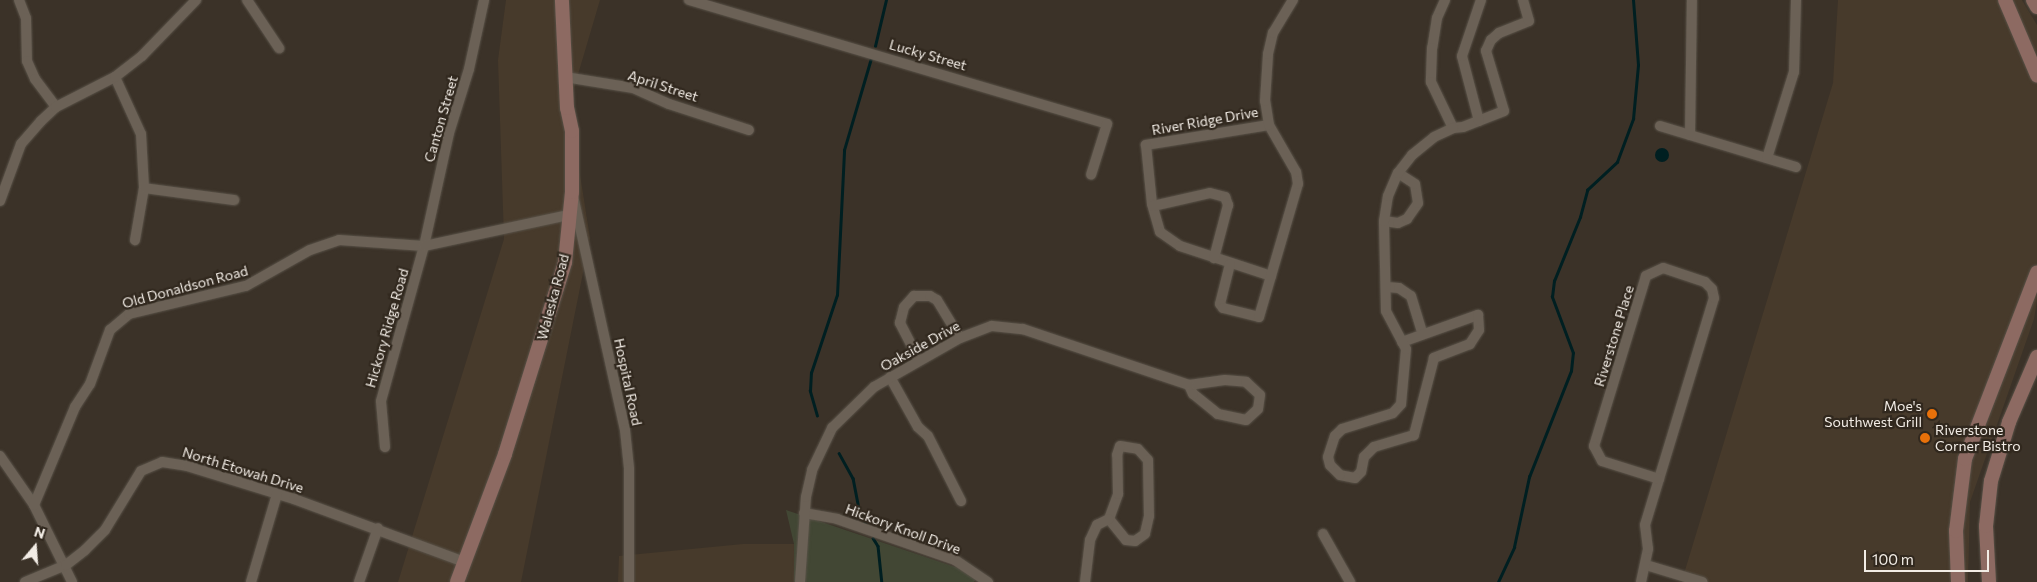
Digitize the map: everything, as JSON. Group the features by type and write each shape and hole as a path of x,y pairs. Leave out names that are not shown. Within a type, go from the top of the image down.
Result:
{"street":[{"path":"19,0 26,18 27,61 35,79 56,107"},
{"path":"0,202 2,186 21,144 56,107 115,77 142,56 196,0"},
{"path":"247,0 280,48"},
{"name":"Canton Street","path":"424,246 450,132 470,69 484,0"},
{"name":"Waleska Road","path":"457,582 505,454 565,262 572,192 572,130 567,108 562,0"},
{"name":"Lucky Street","path":"689,0 1107,124 1091,175"},
{"name":"River Ridge Drive","path":"1230,264 1219,298 1223,308 1260,317 1298,178 1269,125 1265,101 1268,54 1273,33 1293,0"},
{"path":"1445,0 1437,18 1432,48 1431,82 1452,128"},
{"path":"1479,121 1462,56 1481,0"},
{"path":"1402,342 1422,332 1466,318 1478,315 1479,318 1479,330 1470,344 1434,358 1414,435 1374,447 1364,457 1361,472 1355,478 1340,475 1330,465 1328,457 1336,436 1342,430 1393,413 1401,404 1406,349 1402,342 1386,311 1387,288 1384,221 1388,196 1398,173 1420,147 1452,128 1479,121 1504,111 1486,51 1490,40 1529,21 1523,0"},
{"path":"1690,135 1692,0"},
{"path":"1767,158 1794,72 1796,0"},
{"path":"2005,0 2037,75"},
{"path":"2034,0 2037,7"},
{"path":"115,77 141,134 144,188 134,240"},
{"name":"April Street","path":"565,77 633,88 669,104 749,130"},
{"name":"River Ridge Drive","path":"1269,125 1146,146 1153,206 1160,232 1180,246 1271,276"},
{"path":"1660,126 1796,167"},
{"path":"1384,221 1398,223 1407,219 1418,203 1415,184 1398,173"},
{"path":"144,188 234,200"},
{"name":"Hospital Road","path":"572,192 625,430 629,469 630,582"},
{"path":"1153,206 1210,194 1225,197 1228,205 1214,258"},
{"name":"Old Donaldson Road","path":"34,505 75,407 90,384 110,330 121,318 151,307 246,286 310,250 340,240 424,246 522,222 569,215"},
{"name":"Hickory Ridge Road","path":"384,447 381,402 424,246"},
{"name":"Riverstone Place","path":"1641,582 1648,549 1645,525 1659,479 1714,298 1712,289 1705,282 1663,268 1646,276 1594,446 1602,461 1659,479"},
{"path":"1958,582 1957,515 1965,459 2037,272"},
{"path":"1387,288 1399,288 1411,296 1422,332"},
{"path":"919,360 900,323 904,307 914,296 930,296 937,300 960,338"},
{"name":"Oakside Drive","path":"800,582 804,513 812,470 832,428 862,396 890,377 960,338 992,326 1024,329 1189,385 1226,380 1246,382 1254,387 1261,401 1246,420 1230,419 1211,409 1193,394 1189,385"},
{"path":"1988,582 1986,526 1991,481 2008,422 2037,357"},
{"path":"890,377 918,427 928,436 961,501"},
{"path":"1085,582 1090,540 1097,525 1109,519 1118,494 1117,455 1120,446 1138,448 1148,460 1149,516 1145,534 1135,541 1126,540 1109,519"},
{"path":"0,456 34,505 66,565 72,582"},
{"name":"North Etowah Drive","path":"25,582 66,565 97,540 141,471 154,464 180,464 277,494 378,528 464,562"},
{"path":"251,582 277,494"},
{"name":"Hickory Knoll Drive","path":"804,513 837,519 955,560 988,582"},
{"path":"359,582 378,528"},
{"path":"1323,534 1350,582"},
{"path":"1646,565 1702,582"}],"shaded area":[{"path":"506,0 600,0 569,105 590,238 521,582 398,582 504,239 498,60"},
{"path":"1838,0 2022,0 2037,25 2037,301 2034,319 1970,502 1968,582 1700,582 1683,577 1833,83"},
{"path":"743,544 794,544 794,582 618,582 619,556"}],"green space":[{"path":"786,510 979,575 974,582 794,582 794,544"}],"water":[{"path":"1662,148 1667,150 1669,155 1667,160 1662,162 1657,160 1655,155 1657,150"}],"waterway":[{"path":"875,46 886,0"},
{"path":"1498,582 1514,547 1529,477 1571,371 1573,353 1552,297 1554,281 1580,217 1587,190 1617,162 1633,119 1638,65 1633,0"},
{"path":"817,416 810,391 811,373 837,295 844,150 871,58"},
{"path":"839,453 853,478 859,510 866,524"},
{"path":"873,538 878,546 882,582"}],"place":[{"name":"Moe's Southwest Grill","path":"1932,414"},
{"name":"Riverstone Corner Bistro","path":"1925,438"}]}
